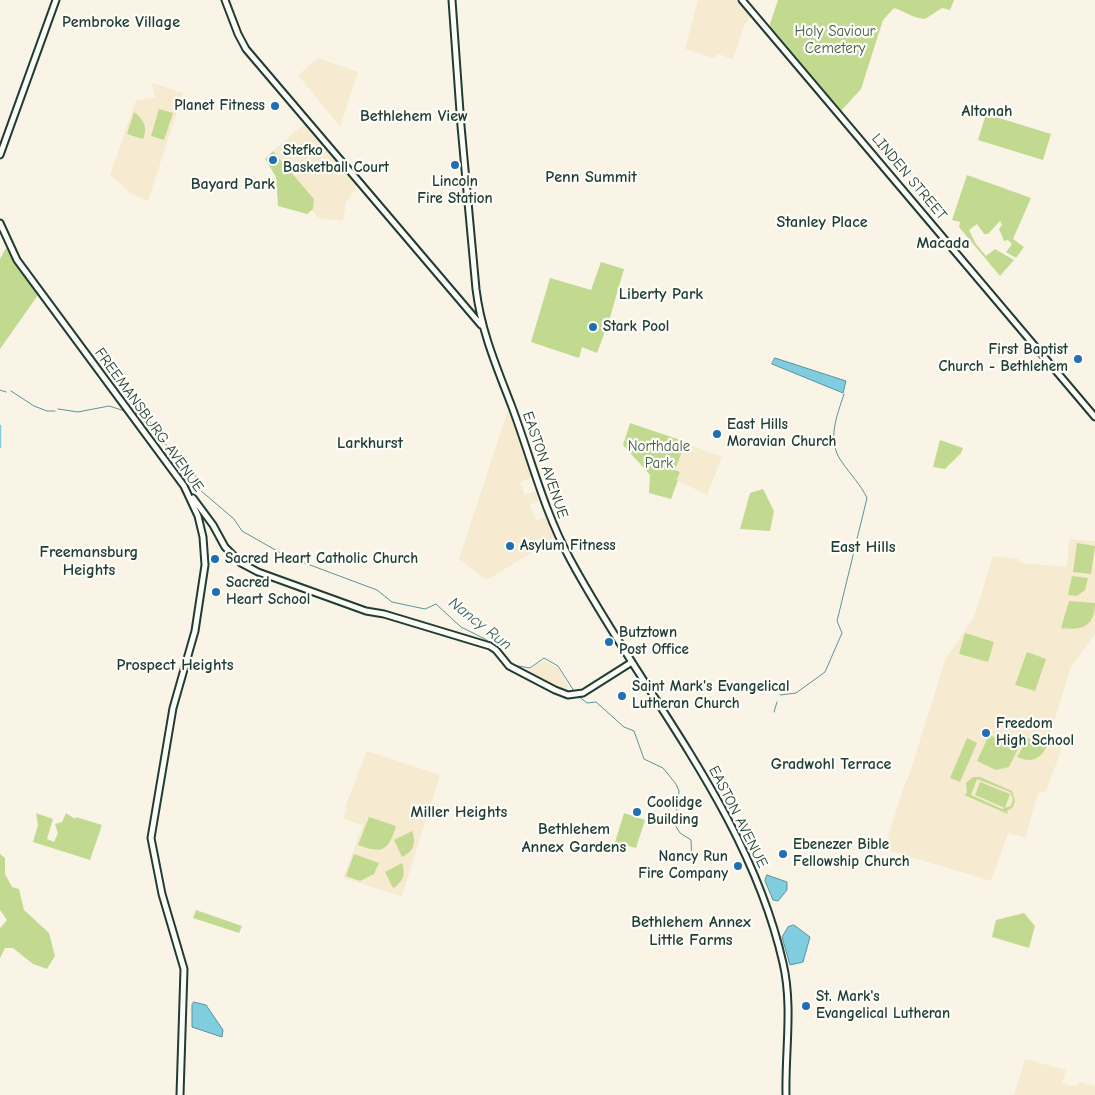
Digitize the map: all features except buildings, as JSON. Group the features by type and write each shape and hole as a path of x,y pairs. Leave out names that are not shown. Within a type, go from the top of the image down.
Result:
{"main road":[{"path":"0,155 56,0"},
{"path":"225,0 246,49 480,327 484,327"},
{"name":"EASTON AVENUE","path":"452,0 476,289 484,327 552,524 576,570 714,792 743,849 760,890 780,953 787,985 786,1095"},
{"name":"LINDEN STREET","path":"742,0 1095,417"},
{"name":"FREEMANSBURG AVENUE","path":"0,223 11,250 20,264 184,486 198,516 203,536 204,566 195,631 173,708 151,838 163,898 184,969 180,1095"},
{"path":"467,308 474,306 476,289"},
{"path":"461,303 484,327"},
{"path":"184,486 213,525 229,552 249,568 366,612 384,614 490,646 512,668 558,692 577,695 632,662"}],"shaded area":[{"path":"698,0 738,0 752,16 745,24 733,60 719,54 713,58 685,49"},
{"path":"318,58 358,72 340,127 298,75"},
{"path":"152,83 183,93 148,201 133,195 110,175 136,100 155,98"},
{"path":"303,125 306,126 356,185 356,189 346,202 343,221 319,218 312,211 314,198 273,151"},
{"path":"509,407 533,477 520,482 525,495 536,491 539,501 530,505 536,520 546,517 554,535 551,541 487,580 459,559"},
{"path":"685,443 722,457 707,495 672,478"},
{"path":"1069,539 1095,541 1095,634 1071,667 1048,740 1062,748 1046,791 1040,792 1037,796 1025,838 1008,833 991,881 887,850 885,847 946,658 974,617 993,556 1019,559 1021,563 1067,567"},
{"path":"544,660 558,668 568,686 566,693 526,673"},
{"path":"367,751 440,775 402,896 343,878 363,825 343,819 347,808 345,807"},
{"path":"1025,1059 1066,1070 1062,1083 1076,1087 1080,1082 1095,1086 1095,1095 1014,1095"}],"green space":[{"name":"Holy Saviour Cemetery","path":"778,0 954,0 950,10 942,8 925,19 894,8 883,20 861,89 840,112 769,27"},
{"path":"159,109 173,113 164,140 151,136"},
{"path":"134,112 145,127 143,139 127,134"},
{"path":"986,114 1051,134 1043,160 978,140"},
{"name":"Bayard Park","path":"273,151 314,199 313,209 307,214 278,206 276,177 265,159"},
{"path":"967,175 1031,198 1013,239 1024,247 1016,258 1006,252 1012,244 1008,240 1004,241 999,229 1002,225 1000,221 988,234 984,234 977,224 969,230 976,244 986,256 995,249 1014,260 1000,276 959,227 960,222 952,220"},
{"path":"6,248 38,295 0,349 0,259"},
{"path":"601,262 624,269 609,321 597,353 582,347 579,358 531,342 550,278 591,290"},
{"name":"Northdale Park","path":"630,423 683,441 683,449 675,470 680,472 677,479 672,477 678,480 671,499 649,493 650,475 623,445"},
{"path":"940,440 963,448 961,453 945,469 933,467"},
{"path":"763,489 774,511 770,531 740,529 750,493"},
{"path":"1077,543 1095,546 1091,574 1073,572"},
{"path":"1072,576 1088,578 1085,590 1077,596 1068,595"},
{"path":"1069,601 1095,603 1093,617 1090,622 1075,629 1061,628"},
{"path":"965,633 994,642 988,662 959,654"},
{"path":"1027,652 1046,659 1035,691 1015,685"},
{"path":"989,735 1019,747 1009,767 996,770 977,761"},
{"path":"967,738 977,743 960,782 950,778"},
{"path":"1028,738 1047,746 1038,757 1031,760 1017,757"},
{"path":"973,777 980,777 1012,791 1015,801 1013,807 1007,811 1008,814 964,795 967,793 966,783","holes":["977,779 1010,792 1013,799 1011,806 1002,809 971,795"]},
{"path":"980,782 1010,794 1005,808 975,795"},
{"path":"36,813 53,819 47,839 54,842 58,833 55,824 62,822 66,813 75,819 76,817 102,825 90,860 33,842 38,825"},
{"path":"624,813 645,820 636,848 615,842"},
{"path":"369,817 396,826 390,841 379,850 358,845"},
{"path":"412,831 413,847 409,853 402,857 394,840"},
{"path":"0,854 5,858 5,874 12,887 19,889 24,910 49,933 55,956 47,969 33,964 13,948 5,948 0,958 0,928 7,920 0,910"},
{"path":"354,854 379,863 374,874 360,881 346,876"},
{"path":"402,863 403,877 393,888 385,872"},
{"path":"196,910 242,926 239,933 193,918"},
{"path":"1024,913 1035,926 1029,948 992,937 996,920"}],"water":[{"path":"775,358 846,381 843,393 772,364"},
{"path":"767,875 787,882 787,890 778,901 773,900 765,881"},
{"path":"794,925 810,937 803,962 790,965 782,937 788,927"},
{"path":"194,1002 206,1005 223,1030 222,1037 192,1027 192,1005"}],"waterway":[{"name":"Nancy Run","path":"0,390 6,392"},
{"name":"Nancy Run","path":"11,391 34,406 47,411 55,411"},
{"path":"780,695 796,693 825,672 842,633 837,621 867,498 837,454 835,446 834,428 844,394"},
{"name":"Nancy Run","path":"58,409 78,412 109,406 128,412"},
{"name":"Nancy Run","path":"133,412 140,414 150,421 168,447 201,482 200,490 234,519 242,531 286,556 377,590 392,602 425,609 436,604 461,627 485,639 502,651 512,665 530,668 544,658 558,666 574,691"},
{"path":"0,426 0,447"},
{"name":"Nancy Run","path":"578,696 587,703 596,702 624,727 634,731 644,759 663,768 676,784 679,791 675,825 680,833 691,840 692,865"},
{"path":"774,712 777,702"}],"place":[{"name":"Planet Fitness","path":"275,106"},
{"name":"Stefko Basketball Court","path":"273,160"},
{"name":"Lincoln Fire Station","path":"455,165"},
{"name":"Stark Pool","path":"593,327"},
{"name":"First Baptist Church - Bethlehem","path":"1078,359"},
{"name":"East Hills Moravian Church","path":"717,434"},
{"name":"Asylum Fitness","path":"510,546"},
{"name":"Sacred Heart Catholic Church","path":"215,559"},
{"name":"Sacred Heart School","path":"216,592"},
{"name":"Butztown Post Office","path":"609,642"},
{"name":"Saint Mark's Evangelical Lutheran Church","path":"622,696"},
{"name":"Freedom High School","path":"986,733"},
{"name":"Coolidge Building","path":"637,812"},
{"name":"Ebenezer Bible Fellowship Church","path":"783,854"},
{"name":"Nancy Run Fire Company","path":"738,866"},
{"name":"St. Mark's Evangelical Lutheran","path":"806,1006"}],"district":[{"name":"Pembroke Village","path":"121,22"},
{"name":"Altonah","path":"987,111"},
{"name":"Bethlehem View","path":"414,116"},
{"name":"Penn Summit","path":"591,177"},
{"name":"Bayard Park","path":"233,184"},
{"name":"Stanley Place","path":"822,222"},
{"name":"Macada","path":"943,243"},
{"name":"Liberty Park","path":"661,294"},
{"name":"Larkhurst","path":"370,443"},
{"name":"East Hills","path":"863,547"},
{"name":"Freemansburg Heights","path":"89,561"},
{"name":"Prospect Heights","path":"175,665"},
{"name":"Gradwohl Terrace","path":"831,764"},
{"name":"Miller Heights","path":"459,812"},
{"name":"Bethlehem Annex Gardens","path":"574,838"},
{"name":"Bethlehem Annex Little Farms","path":"691,931"}]}
